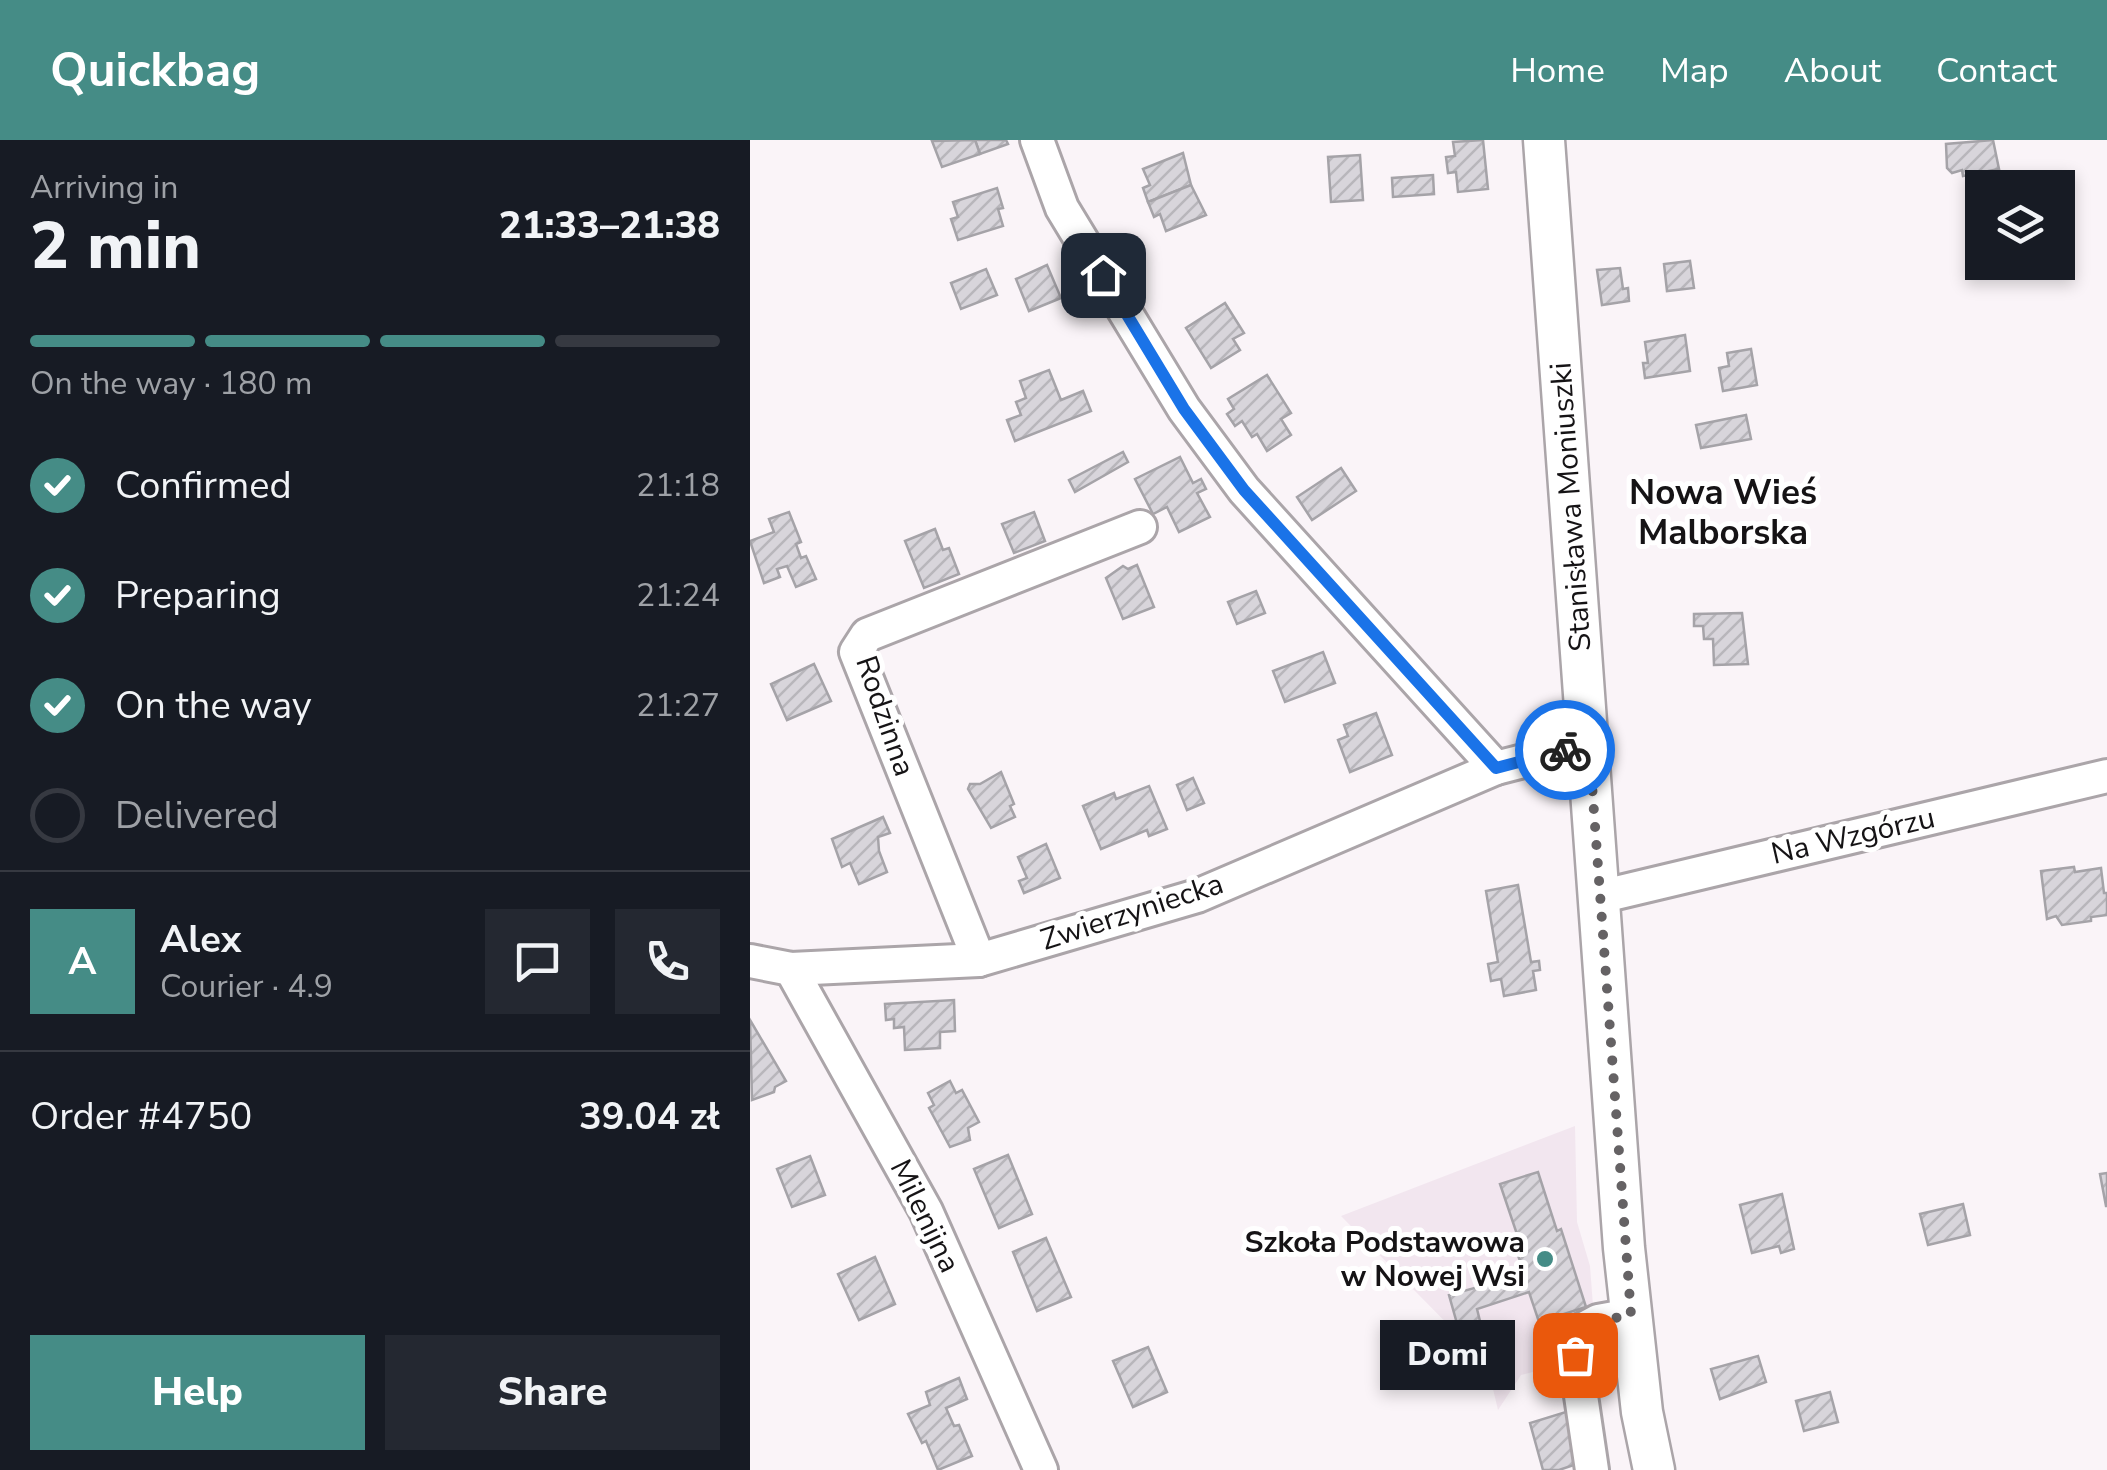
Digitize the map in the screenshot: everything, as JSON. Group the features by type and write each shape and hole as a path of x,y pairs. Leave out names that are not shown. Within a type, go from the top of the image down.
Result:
{"main road":[{"name":"Stanisława Moniuszki","path":"1544,140 1631,1315 1642,1412 1654,1470"}],"street":[{"path":"1036,140 1062,208 1184,409 1244,490 1496,768"},
{"name":"Rodzinna","path":"979,960 856,652 867,635 1140,528"},
{"name":"Zwierzyniecka","path":"750,961 791,969 979,960 1197,896 1496,768 1589,744"},
{"name":"Na Wzgórzu","path":"1599,897 2107,776"},
{"name":"Milenijna","path":"791,969 926,1212 1041,1470"},
{"path":"1592,1470 1572,1335 1598,1321 1631,1315"}],"shaded area":[{"path":"1575,1126 1577,1222 1590,1266 1594,1319 1572,1362 1521,1375 1498,1410 1487,1364 1341,1216"}],"building":[{"path":"975,140 1006,140 1008,144 980,154"},
{"path":"975,140 980,154 942,167 932,141"},
{"path":"1483,140 1488,189 1458,192 1456,172 1448,173 1446,157 1455,156 1453,142"},
{"path":"1993,140 1999,169 1965,170 1963,176 1962,170 1952,173 1947,168 1946,144"},
{"path":"1183,153 1191,185 1148,202 1143,188 1150,185 1143,169"},
{"path":"1360,155 1363,200 1331,202 1328,157"},
{"path":"1433,175 1434,194 1393,197 1392,178"},
{"path":"1191,185 1206,215 1166,231 1160,214 1154,217 1148,202"},
{"path":"997,188 1003,226 958,240 951,219 958,217 953,202"},
{"path":"1690,261 1694,288 1667,291 1664,264"},
{"path":"1047,265 1061,298 1029,311 1016,279"},
{"path":"1620,268 1629,301 1602,305 1597,270"},
{"path":"986,269 997,295 961,309 951,283"},
{"path":"1225,303 1244,333 1233,339 1240,350 1211,368 1186,328"},
{"path":"1685,335 1690,371 1645,378 1645,342"},
{"path":"1751,349 1757,385 1723,391 1719,368 1729,366 1727,353"},
{"path":"1049,370 1061,400 1083,391 1091,411 1015,441 1007,420 1021,415 1016,402 1026,398 1020,381"},
{"path":"1267,375 1291,413 1281,419 1291,435 1267,451 1257,434 1252,437 1242,421 1235,426 1227,414 1234,409 1228,399"},
{"path":"1746,415 1751,439 1701,448 1696,425"},
{"path":"1123,452 1128,462 1075,492 1069,480"},
{"path":"1180,457 1193,483 1201,479 1206,489 1197,493 1210,517 1179,532 1167,507 1153,514 1135,479"},
{"path":"1341,468 1356,491 1312,520 1297,497"},
{"path":"789,512 801,542 796,544 801,558 806,556 816,579 796,587 787,566 777,569 780,577 764,583 750,541 774,532 769,519"},
{"path":"1034,512 1045,541 1014,553 1002,524"},
{"path":"935,529 943,550 949,548 959,574 924,588 905,541"},
{"path":"1137,565 1154,607 1123,619 1106,578 1123,566 1128,569"},
{"path":"1256,591 1265,613 1237,624 1228,602"},
{"path":"1742,613 1748,664 1714,665 1713,639 1704,639 1703,626 1694,626 1694,614"},
{"path":"1323,652 1335,683 1285,702 1273,671"},
{"path":"814,664 831,701 787,720 771,684"},
{"path":"1376,713 1392,755 1350,772 1338,740 1348,736 1344,725"},
{"path":"1001,772 1015,817 991,828 968,789 970,784 980,784"},
{"path":"1193,778 1204,803 1187,810 1177,785"},
{"path":"1149,786 1167,829 1149,836 1147,830 1101,849 1083,806 1114,793 1116,799"},
{"path":"883,817 890,833 878,837 879,851 887,872 859,884 850,863 842,867 832,839"},
{"path":"1046,844 1060,878 1024,893 1019,881 1027,878 1018,857"},
{"path":"2074,867 2075,872 2101,868 2107,915 2062,925 2056,916 2047,919 2041,871"},
{"path":"1518,885 1531,962 1539,961 1540,970 1533,971 1536,990 1504,996 1501,979 1491,981 1488,964 1498,962 1486,891"},
{"path":"954,1000 955,1031 940,1032 940,1048 905,1050 904,1027 894,1028 894,1019 886,1020 885,1004"},
{"path":"750,1020 786,1081 775,1087 774,1092 752,1100"},
{"path":"950,1081 956,1093 962,1090 979,1122 968,1128 970,1140 950,1147 929,1108 934,1105 928,1093"},
{"path":"1008,1155 1032,1214 999,1228 974,1169"},
{"path":"810,1156 825,1195 792,1207 777,1169"},
{"name":"Szkoła Podstawowa w Nowej Wsi","path":"1538,1172 1586,1307 1539,1322 1529,1292 1477,1309 1480,1321 1458,1327 1449,1295 1525,1274 1514,1245 1520,1243 1500,1184"},
{"path":"2107,1173 2107,1206 2106,1206 2100,1174"},
{"path":"1782,1194 1794,1249 1781,1253 1779,1246 1752,1253 1740,1205"},
{"path":"1963,1204 1970,1235 1928,1245 1920,1214"},
{"path":"1046,1238 1071,1297 1037,1311 1013,1252"},
{"path":"875,1257 895,1304 859,1320 838,1274"},
{"path":"1148,1347 1167,1392 1133,1407 1113,1361"},
{"path":"1758,1356 1766,1382 1720,1399 1711,1369"},
{"path":"959,1378 967,1399 946,1408 954,1426 959,1425 972,1456 938,1470 926,1441 922,1443 908,1414 930,1405 926,1392"},
{"path":"1830,1392 1838,1422 1804,1431 1796,1401"},
{"path":"1569,1411 1583,1462 1559,1470 1543,1470 1530,1423"}],"way so far":[{"path":"1565,750 1589,744 1631,1315 1598,1321 1572,1335 1575,1355"}],"place":[{"name":"Szkoła Podstawowa w Nowej Wsi","path":"1545,1259"},
{"name":"Domi","path":"1575,1355"}],"district":[{"name":"Nowa Wieś Malborska","path":"1723,512"}],"route":[{"path":"1103,275 1184,409 1244,490 1496,768 1565,750"}]}
